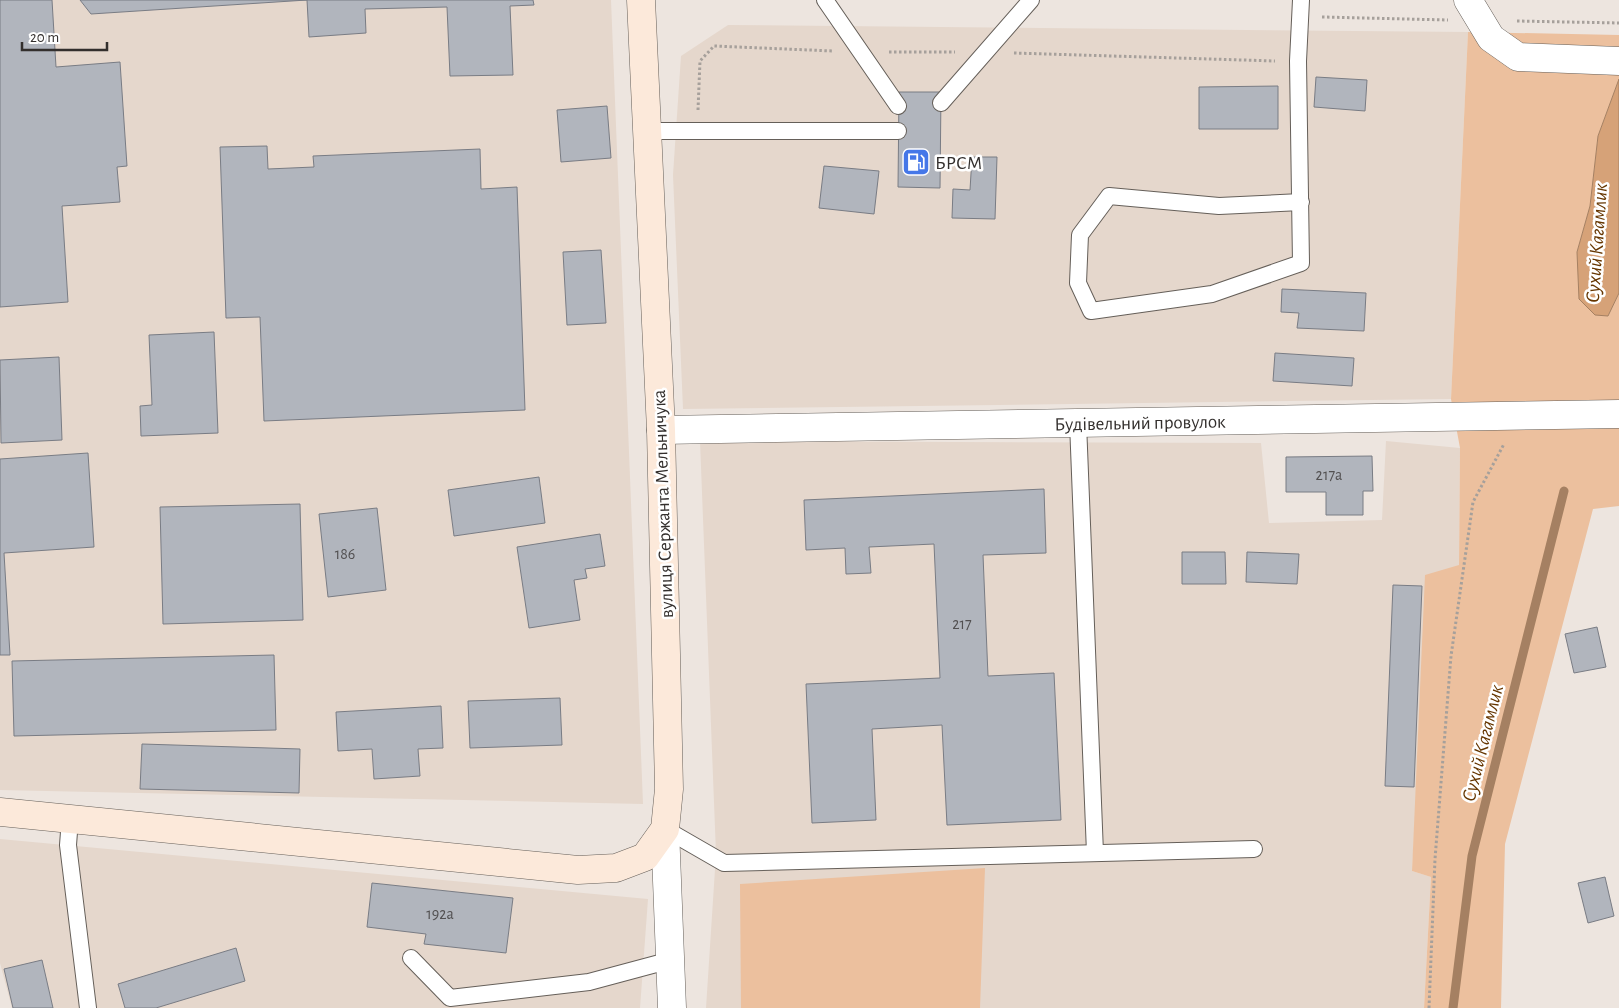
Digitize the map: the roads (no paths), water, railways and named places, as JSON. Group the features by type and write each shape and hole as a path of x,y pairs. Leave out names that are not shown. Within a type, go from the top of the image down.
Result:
{"street":[{"name":"вулиця Сержанта Мельничука","path":"641,0 661,430 669,788 665,829 672,1008"},
{"path":"1468,0 1491,38 1518,57 1619,61"},
{"name":"Будівельний провулок","path":"661,430 1619,414"},
{"path":"0,812 578,870 616,868 645,857 665,829"}],"lane":[{"path":"824,0 898,106"},
{"path":"941,103 1031,0"},
{"path":"1301,202 1219,206 1109,196 1080,235 1078,283 1091,311 1212,294 1301,263 1301,202 1298,61 1302,0"},
{"path":"647,131 898,131"},
{"path":"1078,423 1095,853"},
{"path":"70,819 68,845 88,1008"},
{"path":"665,829 724,863 1254,849"},
{"path":"411,958 450,1003 588,982 671,960"}],"water":[{"path":"1619,79 1619,293 1608,316 1595,315 1579,299 1577,252 1590,206 1598,136"}],"waterway":[{"name":"Сухий Кагамлик","path":"1453,1008 1472,856 1564,491"}],"place":[{"name":"БРСМ","path":"916,162"}]}
